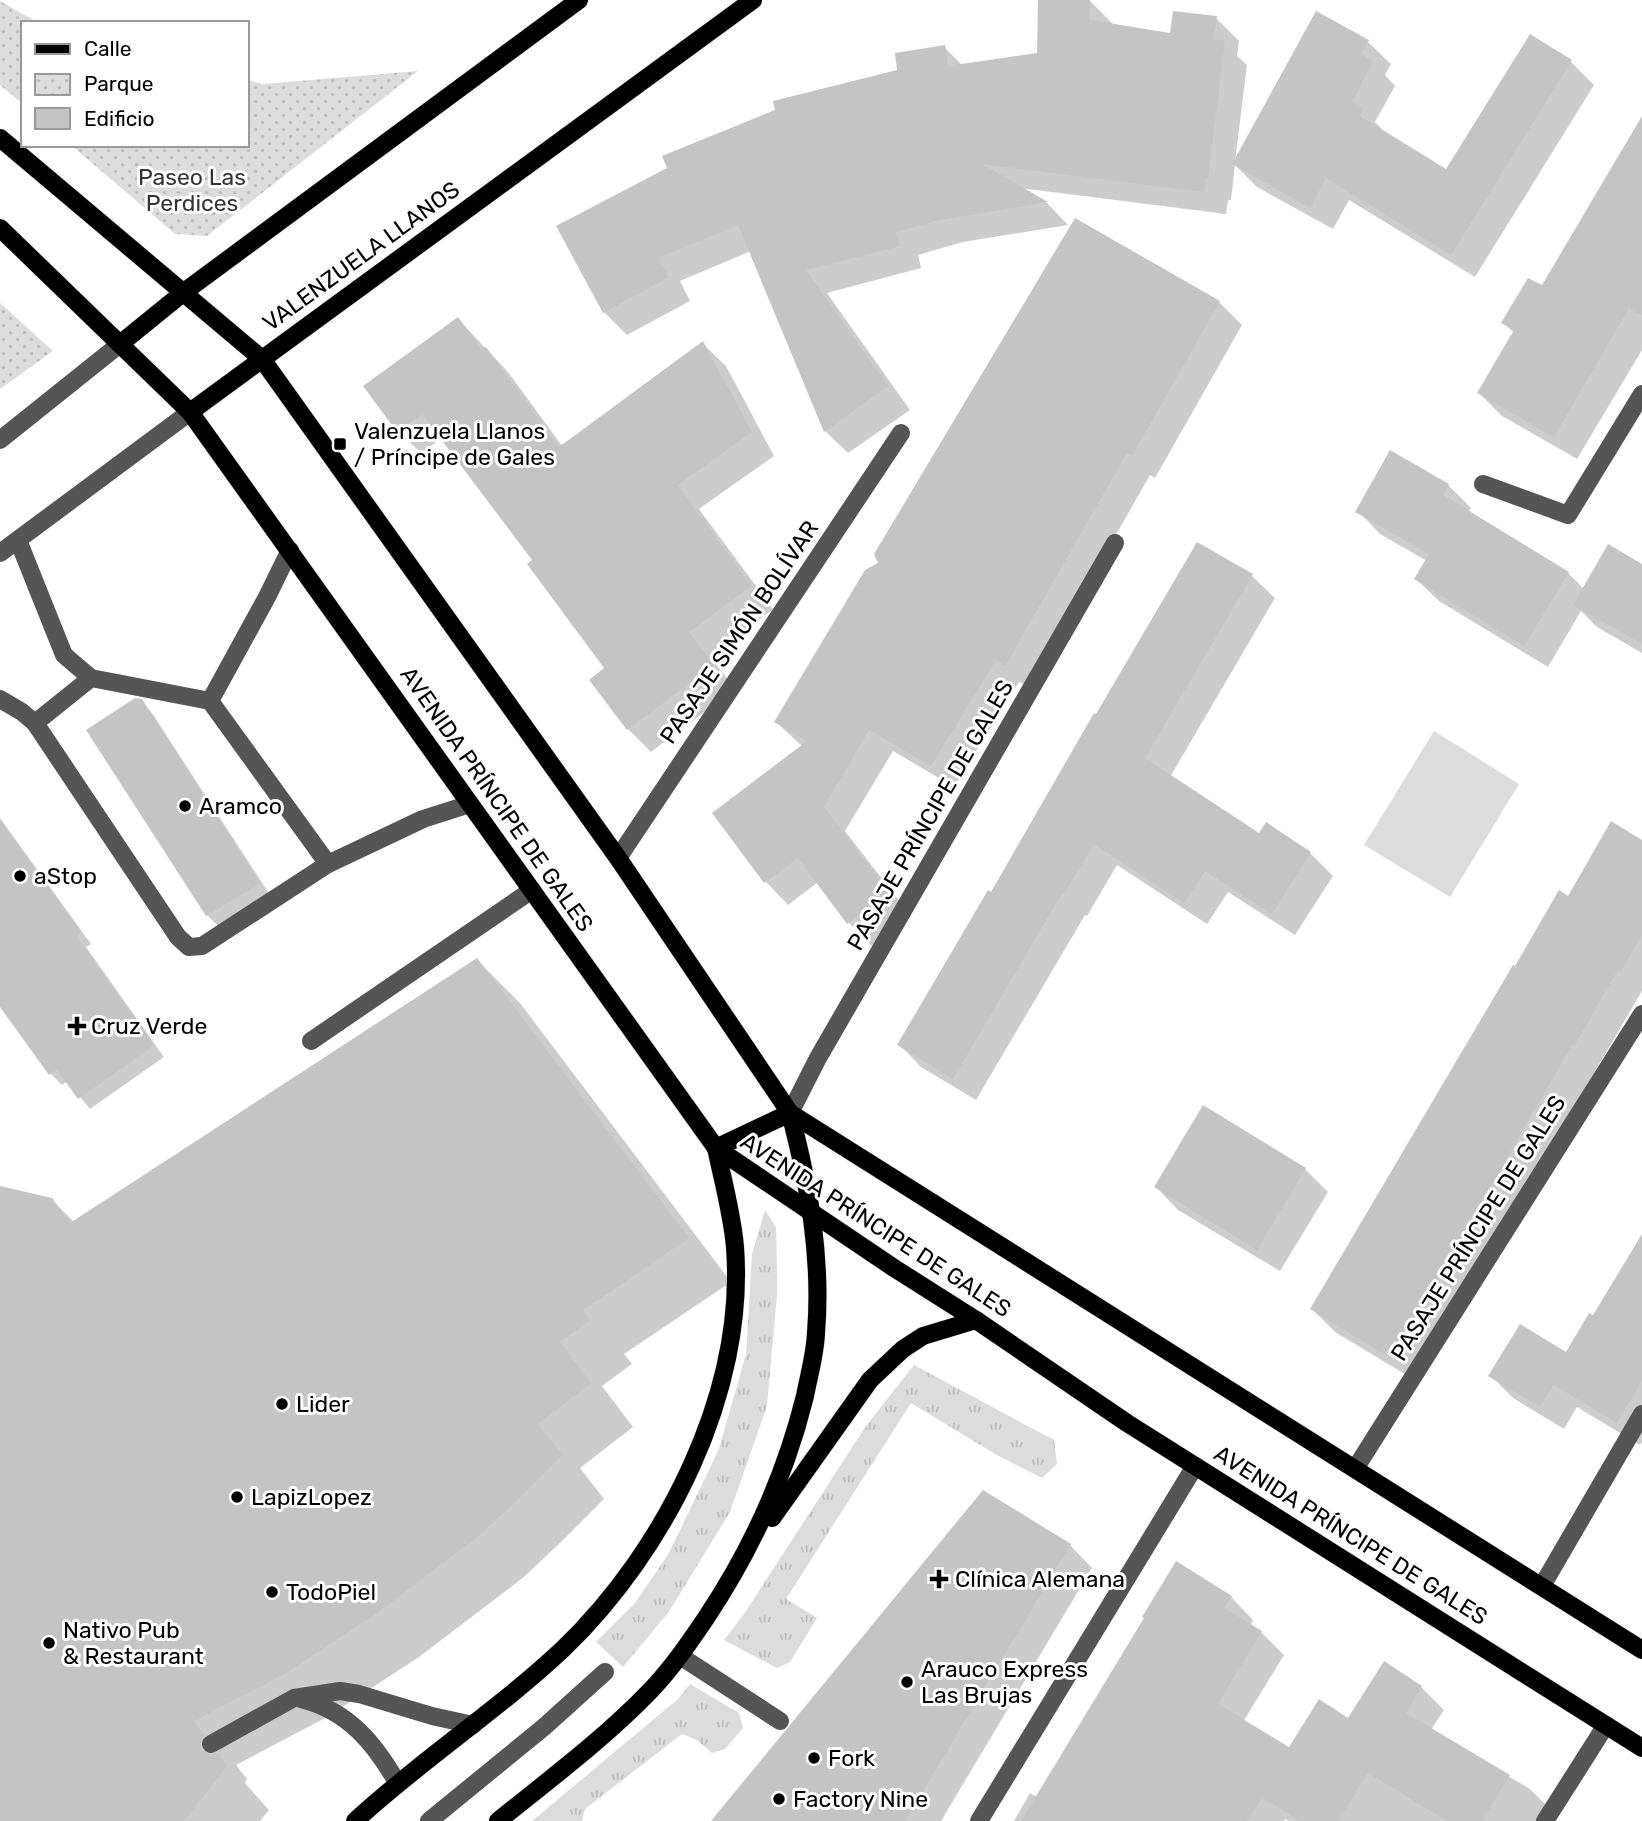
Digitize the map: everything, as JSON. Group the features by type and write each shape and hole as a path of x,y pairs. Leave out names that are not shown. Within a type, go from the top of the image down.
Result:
{"main road":[{"path":"120,344 184,292 579,0"},
{"name":"VALENZUELA LLANOS","path":"190,412 753,0"},
{"name":"AVENIDA PRÍNCIPE DE GALES","path":"0,138 262,359 618,858 790,1113 1642,1650"},
{"name":"AVENIDA PRÍNCIPE DE GALES","path":"0,228 190,412 716,1148 1127,1423 1642,1748"},
{"path":"355,1821 496,1708 562,1649 593,1618 647,1545 688,1472 705,1433 726,1366 732,1333 735,1248 716,1148 790,1113 813,1215 817,1287 816,1334 812,1363 785,1466 744,1559"},
{"path":"498,1821 615,1724 652,1689 680,1656 744,1559 870,1380 903,1349 923,1336 976,1320"}],"street":[{"path":"0,440 120,344"},
{"path":"1483,484 1568,515 1642,394"},
{"name":"VALENZUELA LLANOS","path":"0,554 190,412"},
{"name":"PASAJE SIMÓN BOLÍVAR","path":"618,858 901,433"},
{"path":"18,540 64,655 90,678 210,701 328,864"},
{"name":"PASAJE PRÍNCIPE DE GALES","path":"790,1113 818,1058 1115,543"},
{"path":"210,701 290,551"},
{"path":"35,723 90,678"},
{"path":"0,699 35,723 178,937 189,947 202,946 328,864 423,819 470,804"},
{"path":"311,1041 531,890"},
{"name":"PASAJE PRÍNCIPE DE GALES","path":"1355,1469 1642,1014"},
{"path":"1542,1586 1642,1414"},
{"path":"979,1821 1195,1466"},
{"path":"680,1656 780,1721"},
{"path":"429,1821 544,1727 605,1672"},
{"path":"211,1744 294,1698 340,1691 473,1725"},
{"path":"294,1698 321,1704 359,1729 375,1747 398,1784"},
{"path":"1545,1821 1606,1726"}],"green space":[{"path":"0,1 35,21 21,21 21,102 0,85"},
{"name":"Paseo Las Perdices","path":"418,71 207,236 175,234 73,147 248,147 248,80 263,84"},
{"path":"0,303 53,351 0,389"},
{"path":"1434,731 1519,784 1450,897 1364,845"},
{"path":"765,1210 776,1227 777,1273 767,1406 730,1512 668,1613 623,1667 596,1642 635,1603 669,1553 719,1449 746,1354 752,1254"},
{"path":"914,1365 1054,1440 1057,1464 1042,1478 995,1454 911,1403 786,1599 817,1618 790,1662 777,1668 724,1640 744,1614 866,1426"},
{"path":"690,1684 739,1713 743,1728 725,1749 712,1753 697,1740 682,1734 585,1809 582,1821 532,1821 678,1699"}],"building":[{"path":"1038,0 1090,0 1090,20 1170,33 1173,11 1217,16 1214,39 1225,41 1204,192 982,164 1048,202 939,220 896,232 900,246 806,270 888,386 824,432 738,225 658,258 669,277 603,313 556,226 667,168 662,156 775,110 773,101 897,70 895,53 945,45 948,66 1037,53"},
{"path":"1316,11 1369,40 1361,54 1373,61 1352,102 1364,108 1360,116 1446,169 1530,34 1572,60 1451,255 1326,178 1310,208 1232,164"},
{"path":"1642,116 1642,315 1629,308 1554,437 1477,393 1514,330 1501,323 1528,278 1542,285"},
{"path":"1075,218 1220,301 1132,456 1127,453 1005,666 996,660 931,766 869,730 824,807 889,892 847,924 798,858 764,883 712,813 807,741 774,722 865,570 878,563 874,554"},
{"path":"458,317 482,350 486,347 559,447 703,341 752,432 678,485 751,586 689,632 714,665 627,730 589,680 604,668 527,564 532,560 422,414 397,432 363,386"},
{"path":"1390,450 1449,484 1443,495 1569,572 1524,646 1414,579 1429,554 1355,512"},
{"path":"1197,542 1253,574 1145,758 1259,833 1266,822 1311,852 1272,914 1205,871 1184,903 1094,844 1064,894 1062,893 953,1079 897,1045 988,890 991,892"},
{"path":"1608,544 1642,564 1642,644 1573,605"},
{"path":"135,698 142,699 260,883 206,916 86,730"},
{"name":"Cruz Verde","path":"0,820 81,932 76,936 154,1045 78,1099 57,1070 49,1075 0,1007"},
{"path":"1611,821 1642,840 1642,935 1621,971 1618,970 1574,1046 1572,1045 1400,1344 1394,1340 1385,1355 1310,1309 1559,890 1568,896"},
{"name":"Lider","path":"477,958 689,1238 583,1310 590,1320 560,1342 591,1383 538,1424 562,1455 520,1497 481,1534 376,1614 284,1674 194,1721 204,1735 200,1743 201,1750 210,1755 218,1753 227,1766 184,1821 0,1821 0,1186 52,1198 70,1223"},
{"path":"1203,1105 1306,1168 1257,1250 1154,1187"},
{"path":"1642,1234 1642,1381 1617,1423 1554,1385 1540,1407 1488,1376 1520,1324 1566,1352 1589,1313 1593,1315"},
{"name":"Arauco Express Las Brujas","path":"983,1490 1071,1544 905,1821 711,1821"},
{"path":"1176,1561 1232,1596 1224,1608 1262,1631 1218,1704 1289,1747 1319,1699 1348,1718 1384,1661 1422,1686 1406,1713 1510,1775 1482,1821 1447,1821 1368,1773 1338,1821 1300,1821 1262,1798 1247,1821 1021,1821"}],"place":[{"name":"Valenzuela Llanos / Príncipe de Gales","path":"340,444"},
{"name":"Aramco","path":"185,806"},
{"name":"aStop","path":"20,876"},
{"name":"Cruz Verde","path":"77,1026"},
{"name":"Lider","path":"282,1404"},
{"name":"LapizLopez","path":"237,1497"},
{"name":"Clínica Alemana","path":"939,1579"},
{"name":"TodoPiel","path":"272,1592"},
{"name":"Nativo Pub & Restaurant","path":"49,1643"},
{"name":"Arauco Express Las Brujas","path":"907,1682"},
{"name":"Fork","path":"814,1758"},
{"name":"Factory Nine","path":"779,1799"}]}
